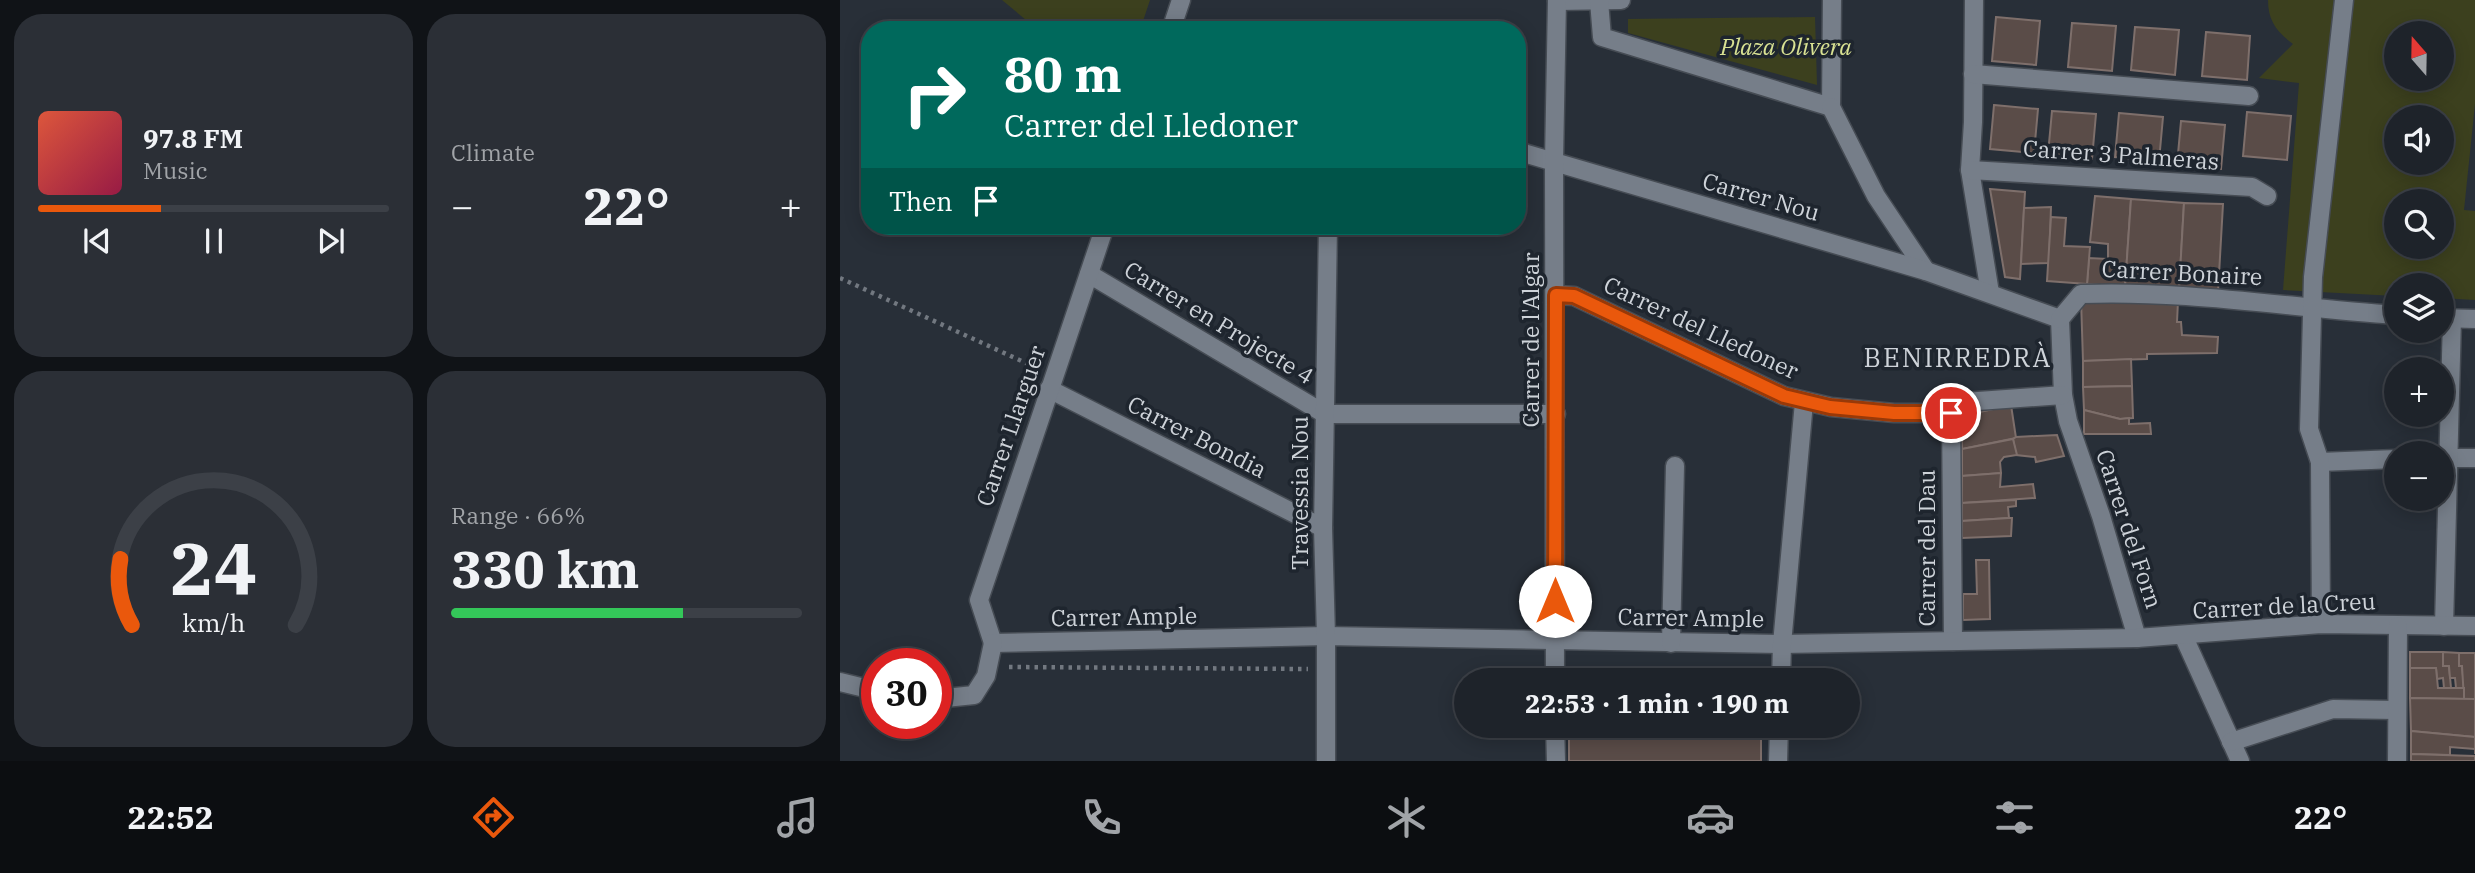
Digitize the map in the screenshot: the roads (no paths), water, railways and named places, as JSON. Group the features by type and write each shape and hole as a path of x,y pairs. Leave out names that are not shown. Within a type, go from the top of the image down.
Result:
{"street":[{"path":"1174,21 1181,0"},
{"path":"1557,0 1621,0"},
{"name":"Carrer de l'Algar","path":"1555,668 1554,161 1557,0"},
{"path":"1832,0 1831,107 1876,196 1926,271"},
{"path":"1974,0 1970,170 1990,293"},
{"path":"2321,624 2320,462 2309,429 2313,277 2344,0"},
{"path":"1599,1 1602,37 1831,107"},
{"path":"1973,74 2249,96"},
{"name":"Carrer Nou","path":"1526,154 1926,271 2060,319"},
{"name":"Carrer 3 Palmeras","path":"1970,170 2252,187 2267,196"},
{"name":"Carrer Llarguer","path":"993,643 979,600 1102,235"},
{"name":"Travessia Nou","path":"1326,761 1327,669 1323,528 1328,235"},
{"name":"Carrer en Projecte 4","path":"1089,274 1325,414"},
{"name":"Carrer Bonaire","path":"2060,319 2081,294 2120,292 2279,303 2312,309 2384,314"},
{"name":"Carrer del Lledoner","path":"1556,295 1574,296 1784,396 1804,402 1894,413 1951,413"},
{"path":"2454,318 2475,319"},
{"name":"Carrer del Forn","path":"2060,319 2063,395 2072,435 2101,516 2137,638"},
{"path":"2446,343 2446,441"},
{"name":"Carrer Bondia","path":"1052,382 1323,528"},
{"path":"1951,413 1964,402 2063,395"},
{"path":"1781,668 1804,402"},
{"name":"Carrer del Dau","path":"1951,413 1953,641"},
{"path":"1325,414 1556,414"},
{"path":"2454,458 2475,458"},
{"path":"2320,462 2384,459"},
{"path":"1671,643 1675,466"},
{"path":"2444,626 2445,511"},
{"name":"Carrer de la Creu","path":"2137,638 2321,624 2475,626"},
{"path":"2397,761 2398,626"},
{"path":"2183,635 2240,761"},
{"name":"Carrer Ample","path":"993,643 1326,636 1782,644 2137,638"},
{"path":"952,697 974,695 986,676 993,643"},
{"path":"840,682 861,687"},
{"path":"2231,742 2333,709 2396,710"},
{"path":"1555,738 1556,761"},
{"path":"1779,761 1780,738"}],"district":[{"name":"BENIRREDRÀ","path":"1958,358"}],"park label":[{"name":"Plaza Olivera","path":"1786,47"}]}
